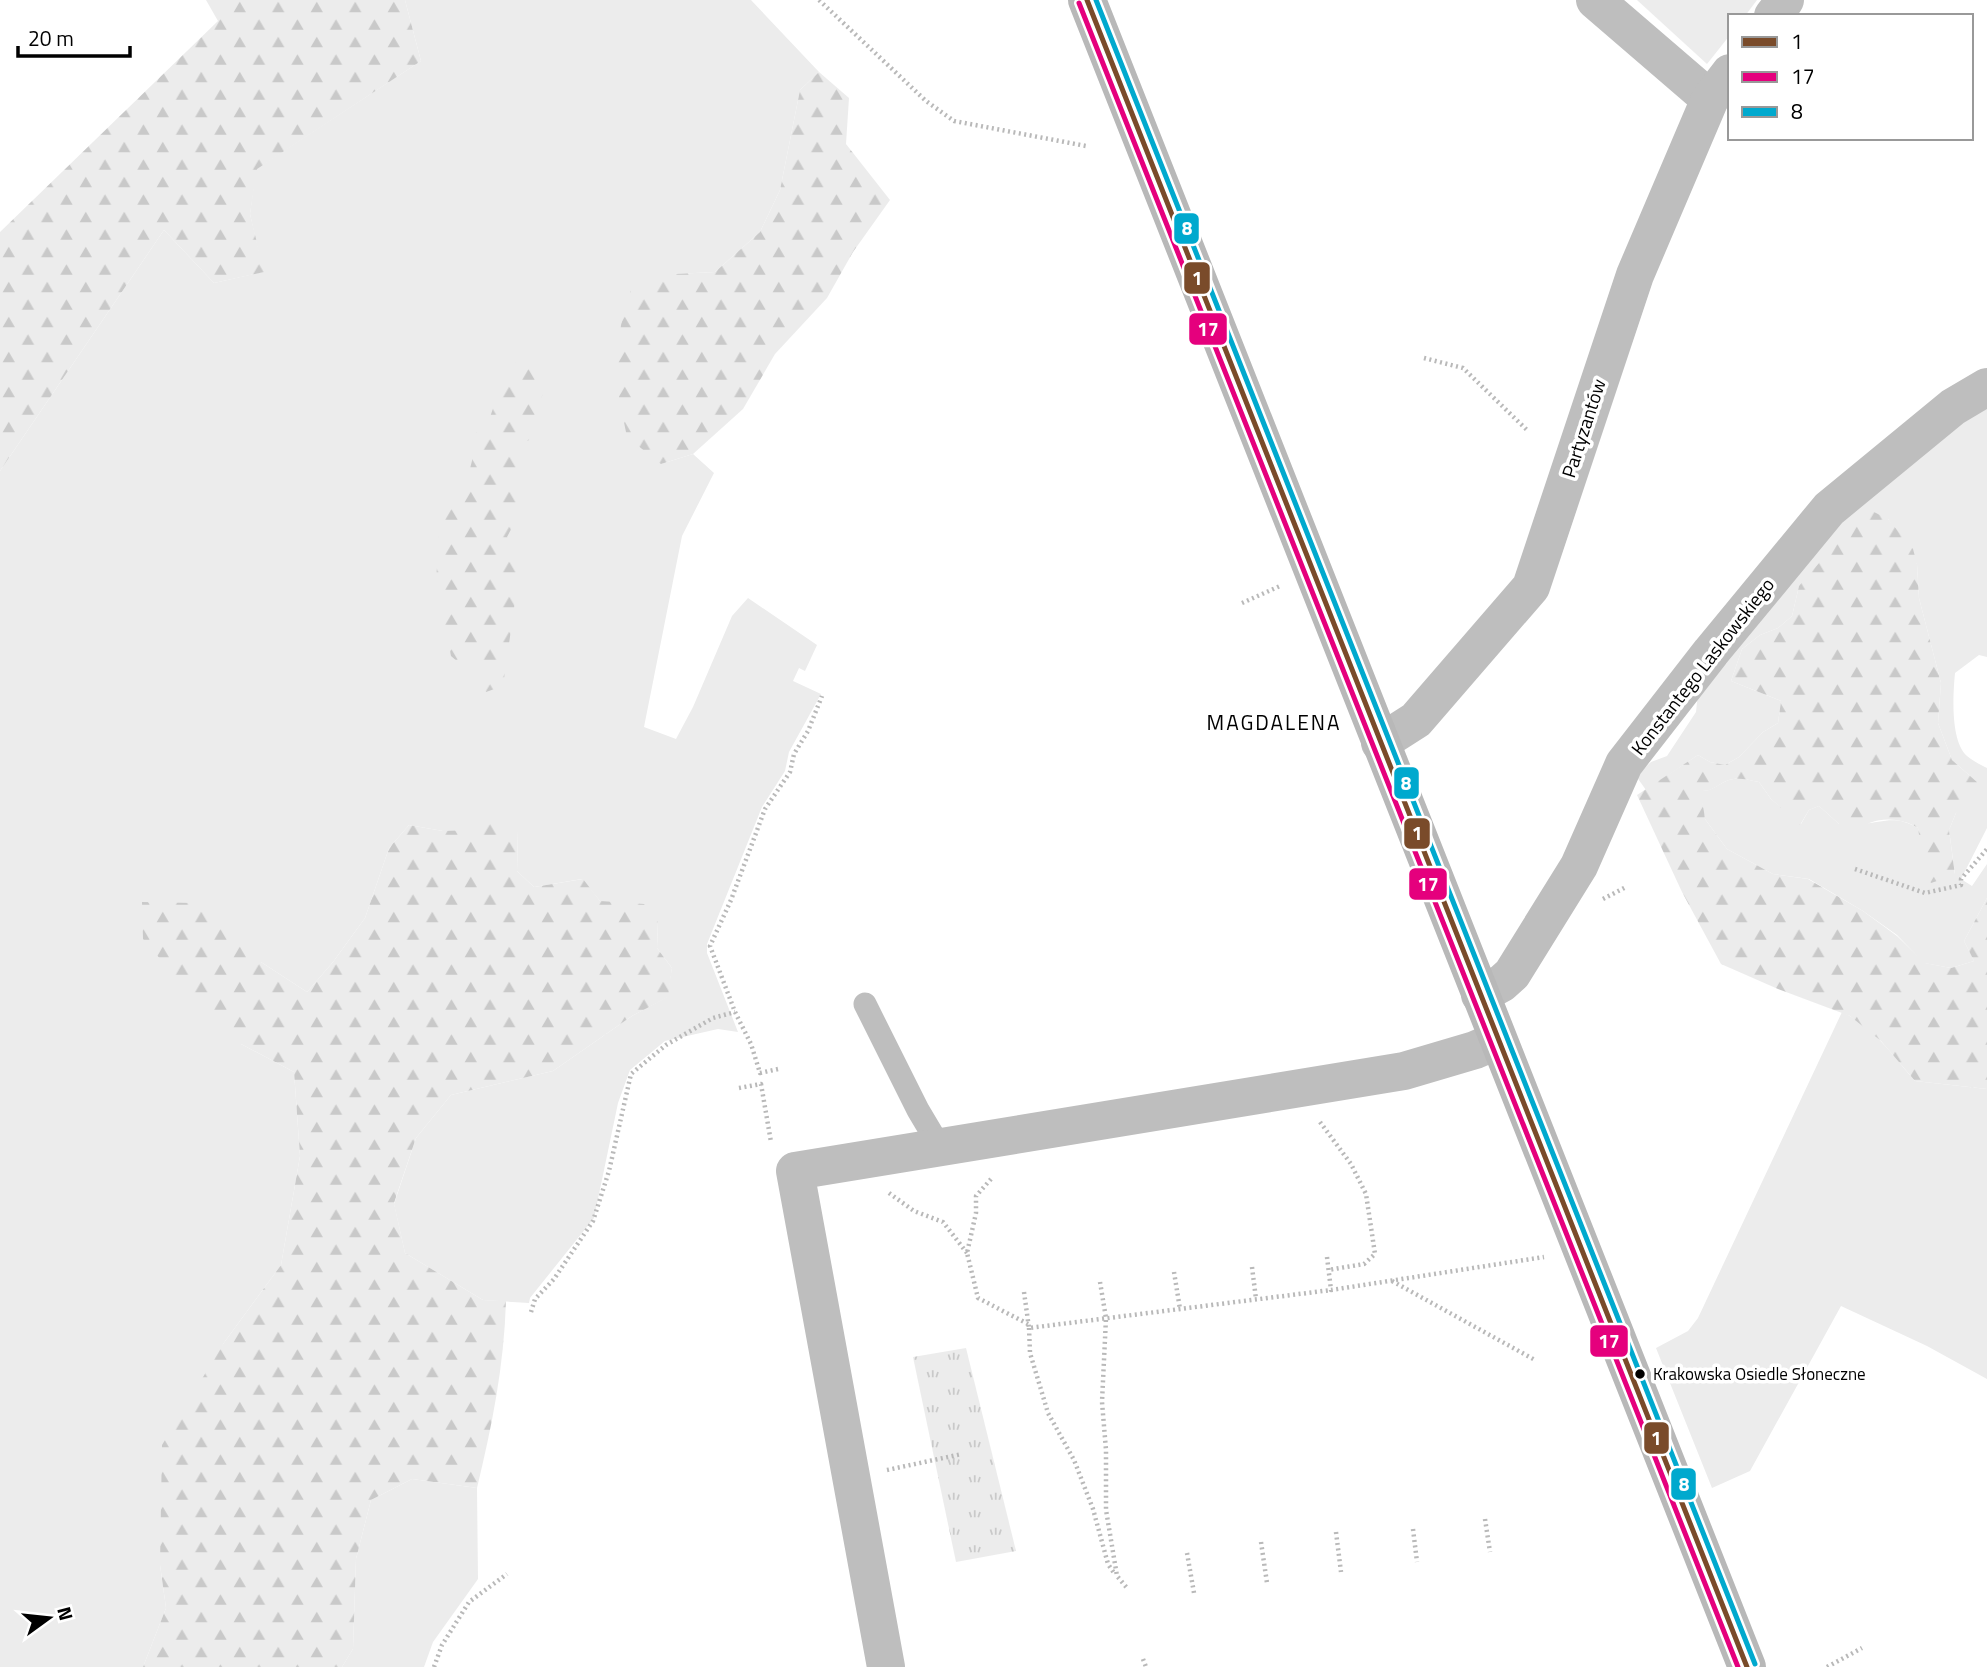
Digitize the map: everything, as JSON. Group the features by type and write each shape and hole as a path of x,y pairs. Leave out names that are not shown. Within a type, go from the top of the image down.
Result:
{"street":[{"path":"1087,0 1747,1667"},
{"path":"1595,0 1720,86"},
{"name":"Partyzantów","path":"1380,743 1416,720 1531,587 1635,275 1720,86"},
{"name":"Konstantego Laskowskiego","path":"1480,995 1512,974 1539,931 1579,866 1625,764 1711,652 1829,509 1953,407 1987,387"},
{"path":"886,1667 796,1171 1404,1070 1475,1050 1498,1040"}],"lane":[{"path":"865,1004 918,1110 940,1147"}],"path":[{"path":"819,0 926,101 954,121 1086,146"},
{"path":"1424,358 1463,368 1527,430"},
{"path":"1242,603 1283,585"},
{"path":"761,1084 751,1044 735,1012 710,946 732,900 765,809 790,772 793,754 808,730 822,696"},
{"path":"1855,869 1925,894 1961,885 1961,879 1987,849"},
{"path":"531,1312 536,1299 554,1279 593,1221 609,1171 631,1074 666,1045 713,1018 735,1012"},
{"path":"760,1073 778,1069"},
{"path":"1293,1089 1351,1164 1366,1194 1375,1254 1364,1264 1328,1270"},
{"path":"871,1158 879,1181 893,1198 914,1211 943,1222 967,1253 978,1298 1028,1326 1331,1290 1555,1255"},
{"path":"967,1253 976,1213 976,1196 993,1178"},
{"path":"1327,1257 1331,1290"},
{"path":"1252,1267 1256,1299"},
{"path":"1174,1272 1180,1309"},
{"path":"1391,1281 1535,1360"},
{"path":"1100,1282 1106,1318 1102,1402 1106,1510 1116,1576"},
{"path":"1024,1293 1030,1353 1048,1413 1074,1460 1093,1509 1108,1564 1127,1588"},
{"path":"852,1478 962,1454"},
{"path":"1485,1519 1490,1552"},
{"path":"1413,1529 1417,1562"},
{"path":"1336,1532 1341,1572"},
{"path":"1261,1542 1267,1583"},
{"path":"1187,1553 1194,1593"},
{"path":"434,1667 442,1645 469,1602 507,1574"},
{"path":"1827,1667 1862,1648"},
{"path":"1143,1659 1146,1667"}],"green space":[{"path":"206,0 405,0 421,61 257,169 250,214 264,272 214,283 164,230 0,471 0,232 218,21"},
{"path":"405,0 751,0 819,72 800,90 780,190 760,232 715,272 674,274 661,464 693,454 714,473 682,536 644,727 676,739 693,707 732,616 748,598 817,645 805,671 799,668 793,681 821,694 789,752 785,771 762,807 707,944 707,953 738,1032 718,1029 665,1041 630,1070 618,1103 594,1218 530,1298 529,1303 483,1300 405,1253 394,1204 416,1138 451,1095 553,1071 632,1016 667,997 672,968 657,948 658,922 600,901 582,879 534,887 517,871 518,831 443,831 409,825 389,848 365,918 307,992 261,962 241,1044 294,1072 300,1156 281,1265 223,1344 160,1565 166,1608 143,1667 0,1667 0,471 164,230 214,283 263,272 250,214 256,169 421,61"},
{"path":"1637,0 1757,0 1746,14 1728,14 1728,38 1707,64"},
{"path":"819,72 849,98 846,144 890,200 853,252 827,298 775,354 743,409 693,454 661,464 627,437 615,378 621,325 632,286 674,274 715,272 760,232 780,190 800,90"},
{"path":"522,359 536,366 546,383 537,413 537,436 521,444 516,520 507,537 518,554 518,580 503,686 486,692 473,667 458,662 451,656 436,582 440,518 447,501 464,492 476,433 489,420 497,397 500,371"},
{"path":"1987,395 1987,657 1979,655 1955,673 1953,705 1955,729 1962,749 1969,758 1987,768 1987,828 1961,879 1972,886 1987,864 1987,898 1964,941 1974,961 1951,968 1924,963 1897,935 1809,879 1773,874 1727,849 1705,819 1700,791 1729,780 1744,779 1759,782 1771,799 1801,824 1809,810 1819,806 1839,824 1890,820 1910,824 1918,828 1923,850 1955,874 1949,830 1956,813 1977,782 1952,760 1938,723 1941,683 1919,598 1917,564 1888,519 1799,586 1792,616 1778,628 1760,635 1742,649 1731,681 1781,701 1778,723 1763,732 1739,757 1725,765 1710,762 1698,755 1646,790 1636,776 1651,762 1667,756 1696,712 1699,683 1818,531"},
{"path":"1874,512 1888,519 1913,549 1917,564 1919,598 1941,683 1938,723 1952,760 1977,782 1974,804 1956,813 1949,830 1955,875 1931,883 1925,875 1918,828 1910,824 1894,820 1877,821 1854,833 1819,806 1809,810 1800,825 1771,799 1759,782 1733,779 1701,791 1705,819 1727,849 1773,874 1808,879 1863,911 1897,936 1925,963 1951,968 1974,961 1964,941 1987,898 1987,1089 1915,1081 1881,1041 1850,1016 1721,964 1682,892 1637,795 1698,755 1710,762 1725,765 1739,757 1763,732 1778,723 1781,701 1731,681 1742,649 1760,635 1778,628 1792,616 1799,586 1854,523"},
{"path":"499,816 518,831 517,871 534,887 583,879 600,901 644,904 658,922 657,948 672,968 668,997 632,1016 553,1071 451,1095 416,1138 394,1203 405,1253 483,1300 506,1301 496,1396 477,1488 412,1479 371,1500 356,1559 353,1649 342,1667 143,1667 166,1608 160,1565 162,1445 223,1344 281,1265 300,1156 294,1072 241,1044 180,982 143,939 142,902 193,903 261,962 307,992 365,918 389,848 409,825 443,831 476,830"},
{"path":"1842,1012 1873,1033 1915,1081 1987,1089 1987,1379 1927,1346 1841,1306 1750,1471 1712,1488 1656,1348 1688,1331 1698,1318"},
{"path":"966,1348 1016,1551 956,1562 913,1357"},
{"path":"412,1479 477,1488 478,1579 433,1642 424,1667 342,1667 353,1649 356,1559 371,1500"}],"transit line":[{"name":"1","path":"1087,0 1747,1667"},
{"name":"8","path":"1096,0 1755,1664"},
{"name":"17","path":"1079,3 1738,1667"}],"place":[{"name":"Krakowska Osiedle Słoneczne","path":"1640,1374"}],"district":[{"name":"MAGDALENA","path":"1274,722"}]}
